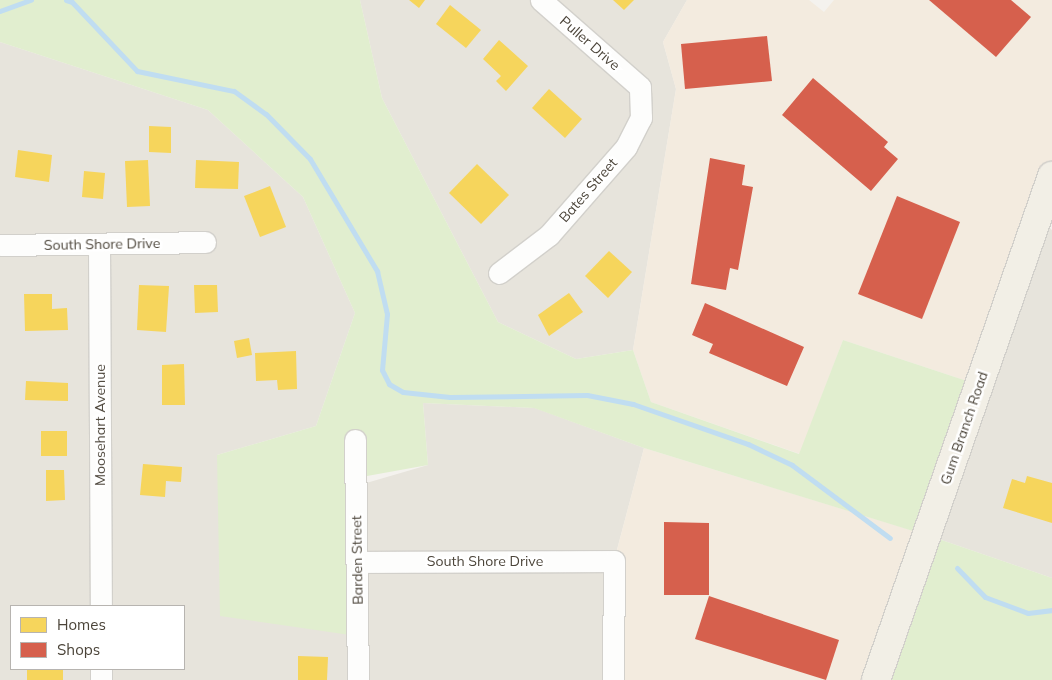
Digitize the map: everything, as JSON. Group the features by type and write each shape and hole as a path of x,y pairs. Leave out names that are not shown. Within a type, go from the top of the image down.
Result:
{"main road":[{"name":"Gum Branch Road","path":"876,680 1052,176"}],"street":[{"name":"Puller Drive","path":"541,0 640,87"},
{"name":"Bates Street","path":"499,273 549,235 626,147 641,118 640,87"},
{"name":"South Shore Drive","path":"0,245 205,242"},
{"name":"Moosehart Avenue","path":"99,244 101,605"},
{"name":"Barden Street","path":"356,440 358,680"},
{"name":"South Shore Drive","path":"357,562 614,560 613,680"}],"shaded area":[{"path":"360,0 687,0 663,42 676,89 633,350 576,359 498,322 382,98"},
{"path":"687,0 809,0 824,12 834,0 1052,0 1052,176 979,385 843,340 800,454 651,402 633,350 676,89 663,42"},
{"path":"0,42 208,110 303,197 355,313 316,426 217,455 356,486 428,465 423,403 535,408 644,448 614,561 613,680 0,680"},
{"path":"1038,218 1052,230 1052,578 927,535"},
{"path":"644,448 927,535 876,680 613,680 614,561"}],"green space":[{"path":"0,0 360,0 382,98 498,322 576,359 633,350 651,402 799,454 843,340 979,385 927,535 1052,578 1052,680 876,680 926,535 644,448 534,408 423,403 428,465 356,478 357,636 220,616 217,455 316,426 355,313 303,197 208,110 0,42"}],"building: Homes":[{"path":"409,0 425,0 419,8"},
{"path":"613,0 634,0 624,10"},
{"path":"450,5 481,30 466,48 436,24"},
{"path":"499,40 528,66 506,91 496,81 501,76 483,59"},
{"path":"549,89 582,119 565,138 532,108"},
{"path":"149,126 171,127 171,153 149,152"},
{"path":"18,150 52,155 49,182 15,177"},
{"path":"148,160 150,206 127,207 125,161"},
{"path":"196,160 239,162 238,189 195,188"},
{"path":"477,164 509,195 481,224 449,193"},
{"path":"84,171 105,173 103,199 82,197"},
{"path":"270,186 286,227 260,237 244,196"},
{"path":"609,251 632,272 608,298 585,276"},
{"path":"139,285 169,286 166,332 137,330"},
{"path":"194,285 217,285 218,312 195,313"},
{"path":"569,293 583,312 549,336 538,315"},
{"path":"24,294 52,294 52,309 67,308 68,330 25,331"},
{"path":"249,338 252,355 237,358 234,341"},
{"path":"296,351 297,389 278,390 277,380 256,381 255,353"},
{"path":"184,364 185,405 162,405 162,365"},
{"path":"26,381 68,383 68,401 25,400"},
{"path":"41,431 67,431 67,456 41,456"},
{"path":"143,464 182,467 181,482 166,481 165,497 140,495"},
{"path":"46,470 64,470 65,500 46,501"},
{"path":"1027,476 1052,483 1052,523 1003,508 1012,479 1025,483"},
{"path":"298,656 328,657 327,680 298,680"},
{"path":"27,670 63,670 63,680 27,680"}],"building: Shops":[{"path":"929,0 1011,0 1031,17 996,57"},
{"path":"767,36 772,81 685,89 681,44"},
{"path":"813,78 888,142 884,147 898,159 871,191 782,115"},
{"path":"710,158 745,165 742,185 753,187 738,270 730,268 726,290 691,284"},
{"path":"897,196 960,222 922,319 858,294"},
{"path":"705,303 804,347 787,386 709,353 713,344 692,335"},
{"path":"664,522 709,523 709,595 664,595"},
{"path":"709,596 839,640 826,680 695,639"}],"waterway":[{"path":"0,11 31,0"},
{"path":"66,0 72,2 137,71 234,91 266,114 310,159 377,271 387,314 382,370 389,384 403,392 450,397 587,395 633,404 748,444 792,465 890,538"},
{"path":"957,568 985,597 1028,613 1052,610"}]}
